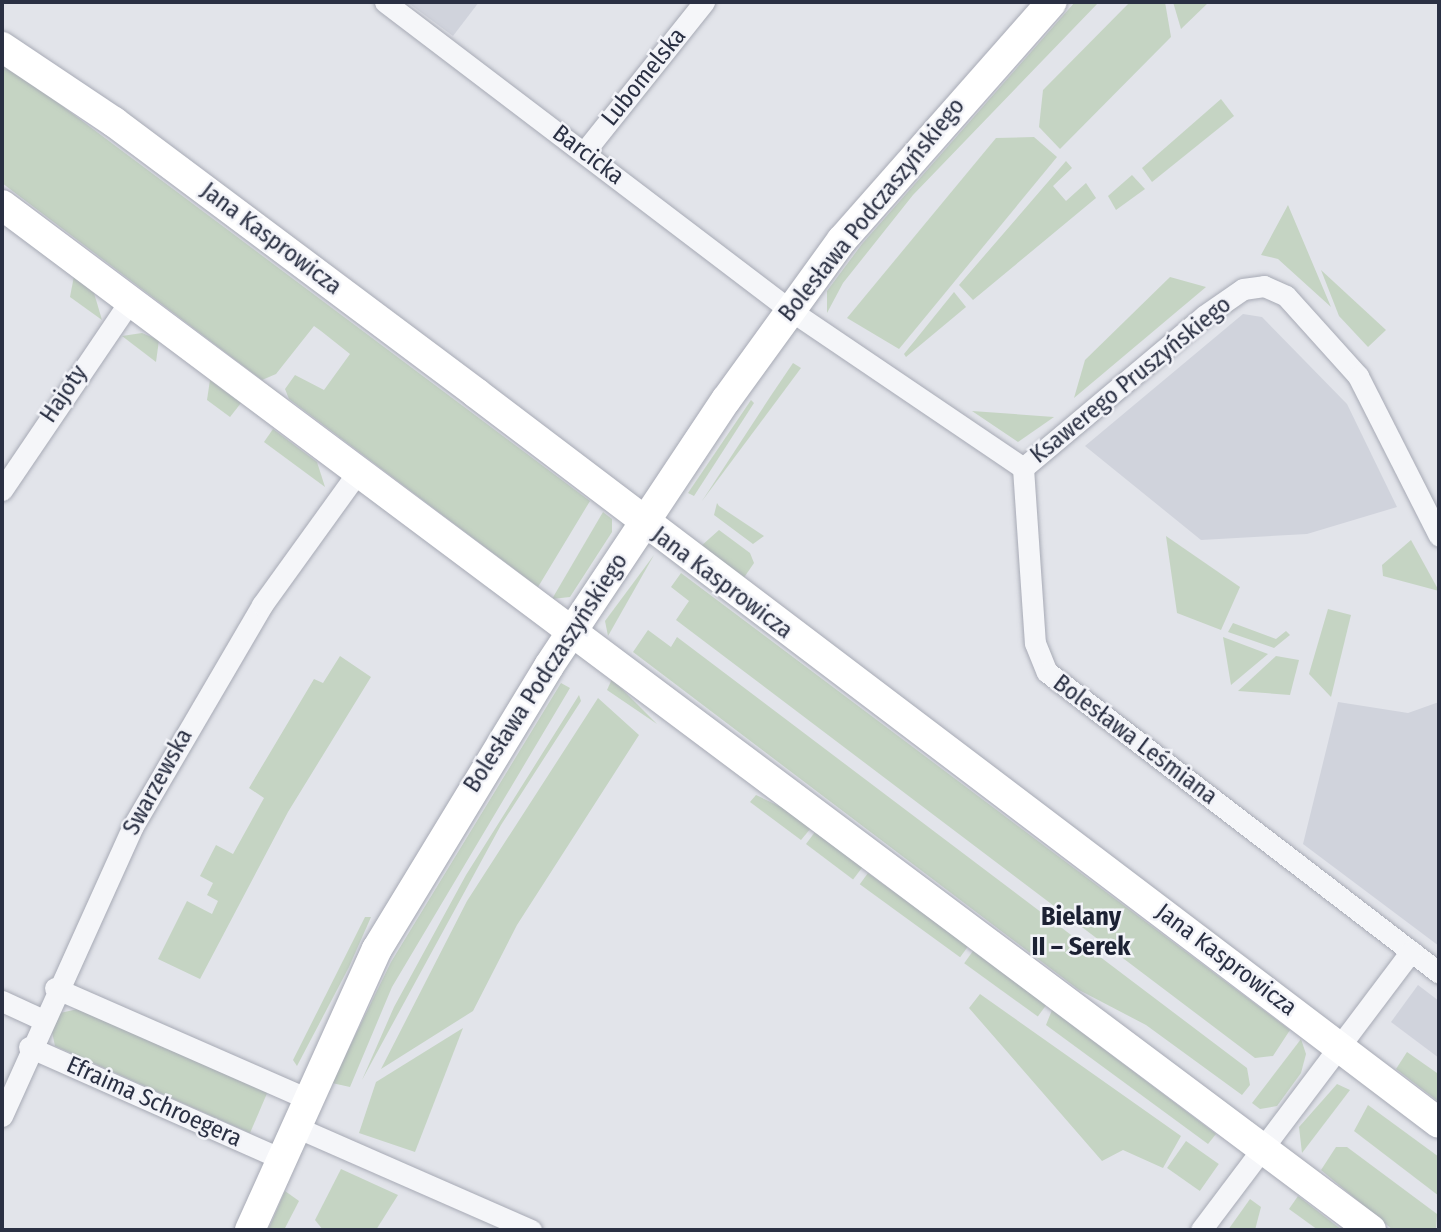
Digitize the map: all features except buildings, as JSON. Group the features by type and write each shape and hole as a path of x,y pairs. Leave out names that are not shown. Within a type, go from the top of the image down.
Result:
{"street":[{"name":"Barcicka","path":"384,2 790,310"},
{"name":"Lubomelska","path":"585,152 704,2"},
{"name":"Bolesława Podczaszyńskiego","path":"250,1230 306,1098 384,937 642,524 790,310 898,171 1052,2"},
{"name":"Jana Kasprowicza","path":"2,47 114,122 642,524 1439,1123"},
{"path":"2,205 1371,1230"},
{"name":"Ksawerego Pruszyńskiego","path":"1023,468 1204,316 1243,289 1264,286 1286,296 1358,376 1439,536"},
{"name":"Hajoty","path":"2,490 130,301"},
{"path":"790,310 1023,468"},
{"name":"Bolesława Leśmiana","path":"1023,468 1035,643 1047,672 1411,951"},
{"name":"Swarzewska","path":"2,1116 41,1019 132,826 262,605 358,472"},
{"path":"1200,1230 1411,951 1439,973"},
{"path":"55,988 306,1098"},
{"path":"2,1001 41,1019"},
{"name":"Efraima Schroegera","path":"29,1047 279,1158"},
{"path":"294,1126 531,1230"}],"shaded area":[{"path":"407,2 479,2 453,36"},
{"path":"1243,314 1262,317 1347,404 1397,507 1307,534 1201,540 1085,446"},
{"path":"1338,702 1408,713 1439,702 1439,946 1303,844"},
{"path":"1418,985 1439,1001 1439,1058 1391,1022"}],"green space":[{"path":"1075,2 1099,2 913,195 843,283 827,313 827,291 862,244"},
{"path":"1130,2 1165,2 1171,37 1060,149 1039,127 1043,90"},
{"path":"1173,2 1209,2 1181,29"},
{"path":"2,61 590,501 538,587 289,399 285,389 295,375 324,390 350,354 321,331 314,326 276,374 262,380 2,183"},
{"path":"1221,99 1234,116 1152,182 1142,168"},
{"path":"1034,137 1057,157 899,349 847,318 996,138"},
{"path":"1066,161 1072,168 1053,186 1066,201 1086,183 1096,198 973,300 959,285"},
{"path":"1132,175 1145,189 1116,210 1108,196"},
{"path":"1288,205 1331,307 1278,259 1261,255"},
{"path":"1321,270 1386,330 1368,347 1339,316"},
{"path":"74,276 94,293 102,320 70,297"},
{"path":"1170,277 1206,287 1074,398 1085,360"},
{"path":"954,292 966,307 906,357 904,354"},
{"path":"142,333 159,340 156,362 122,336"},
{"path":"793,363 801,368 702,501 770,397"},
{"path":"210,380 241,403 230,417 207,400"},
{"path":"751,400 754,403 694,496 688,493"},
{"path":"972,411 1054,417 1018,442"},
{"path":"273,429 317,462 325,487 264,442"},
{"path":"717,503 764,536 753,544 714,515"},
{"path":"603,512 612,519 612,532 570,597 552,599"},
{"path":"719,530 750,553 754,563 743,579 700,547"},
{"path":"1166,536 1240,587 1221,630 1177,613"},
{"path":"1411,540 1439,591 1383,576 1382,565"},
{"path":"654,555 608,636 605,621"},
{"path":"681,573 1290,1030 1273,1056 1255,1058 676,620 689,601 671,587"},
{"path":"1328,609 1351,615 1331,697 1309,674"},
{"path":"1233,623 1276,639 1286,631 1290,635 1274,648 1228,632"},
{"path":"648,630 671,647 677,637 1247,1068 1250,1085 1242,1095 1146,1025 1079,990 633,652"},
{"path":"1223,637 1268,654 1231,685"},
{"path":"340,656 371,677 288,812 200,979 158,959 187,901 212,914 218,901 207,895 213,883 200,876 216,845 233,854 264,798 249,788 314,679 323,683"},
{"path":"1276,656 1299,660 1290,695 1238,691"},
{"path":"612,679 657,724 607,690"},
{"path":"561,683 570,688 392,987 350,1087 332,1083 391,962"},
{"path":"579,695 581,701 501,825 362,1080 394,1007 466,875"},
{"path":"598,698 639,735 517,925 473,1011 381,1069 467,901"},
{"path":"756,795 783,808 811,828 801,840 750,802"},
{"path":"815,832 862,868 853,879 806,844"},
{"path":"868,873 968,946 960,957 860,884"},
{"path":"365,917 371,917 349,967 297,1066 293,1060"},
{"path":"973,951 1047,1004 1038,1017 964,963"},
{"path":"980,994 1181,1136 1163,1168 1123,1150 1102,1161 969,1008"},
{"path":"78,1009 268,1091 250,1133 55,1046 51,1027 60,1013"},
{"path":"1052,1010 1216,1134 1208,1144 1046,1025"},
{"path":"463,1028 415,1152 359,1133 376,1082"},
{"path":"1301,1039 1306,1054 1301,1073 1277,1106 1260,1109 1252,1103"},
{"path":"1407,1052 1437,1073 1439,1102 1396,1069"},
{"path":"1337,1084 1350,1090 1302,1153 1299,1127"},
{"path":"1368,1105 1439,1157 1439,1196 1354,1131"},
{"path":"1186,1141 1219,1164 1200,1191 1167,1168"},
{"path":"1336,1147 1347,1147 1437,1214 1436,1230 1393,1230 1321,1170"},
{"path":"341,1169 398,1195 376,1230 323,1230 315,1220"},
{"path":"285,1191 299,1201 284,1230 268,1230"},
{"path":"1298,1196 1342,1230 1318,1230 1289,1209"},
{"path":"1250,1199 1261,1207 1255,1230 1228,1230"}],"district":[{"name":"Bielany II – Serek","path":"1081,932"}]}
